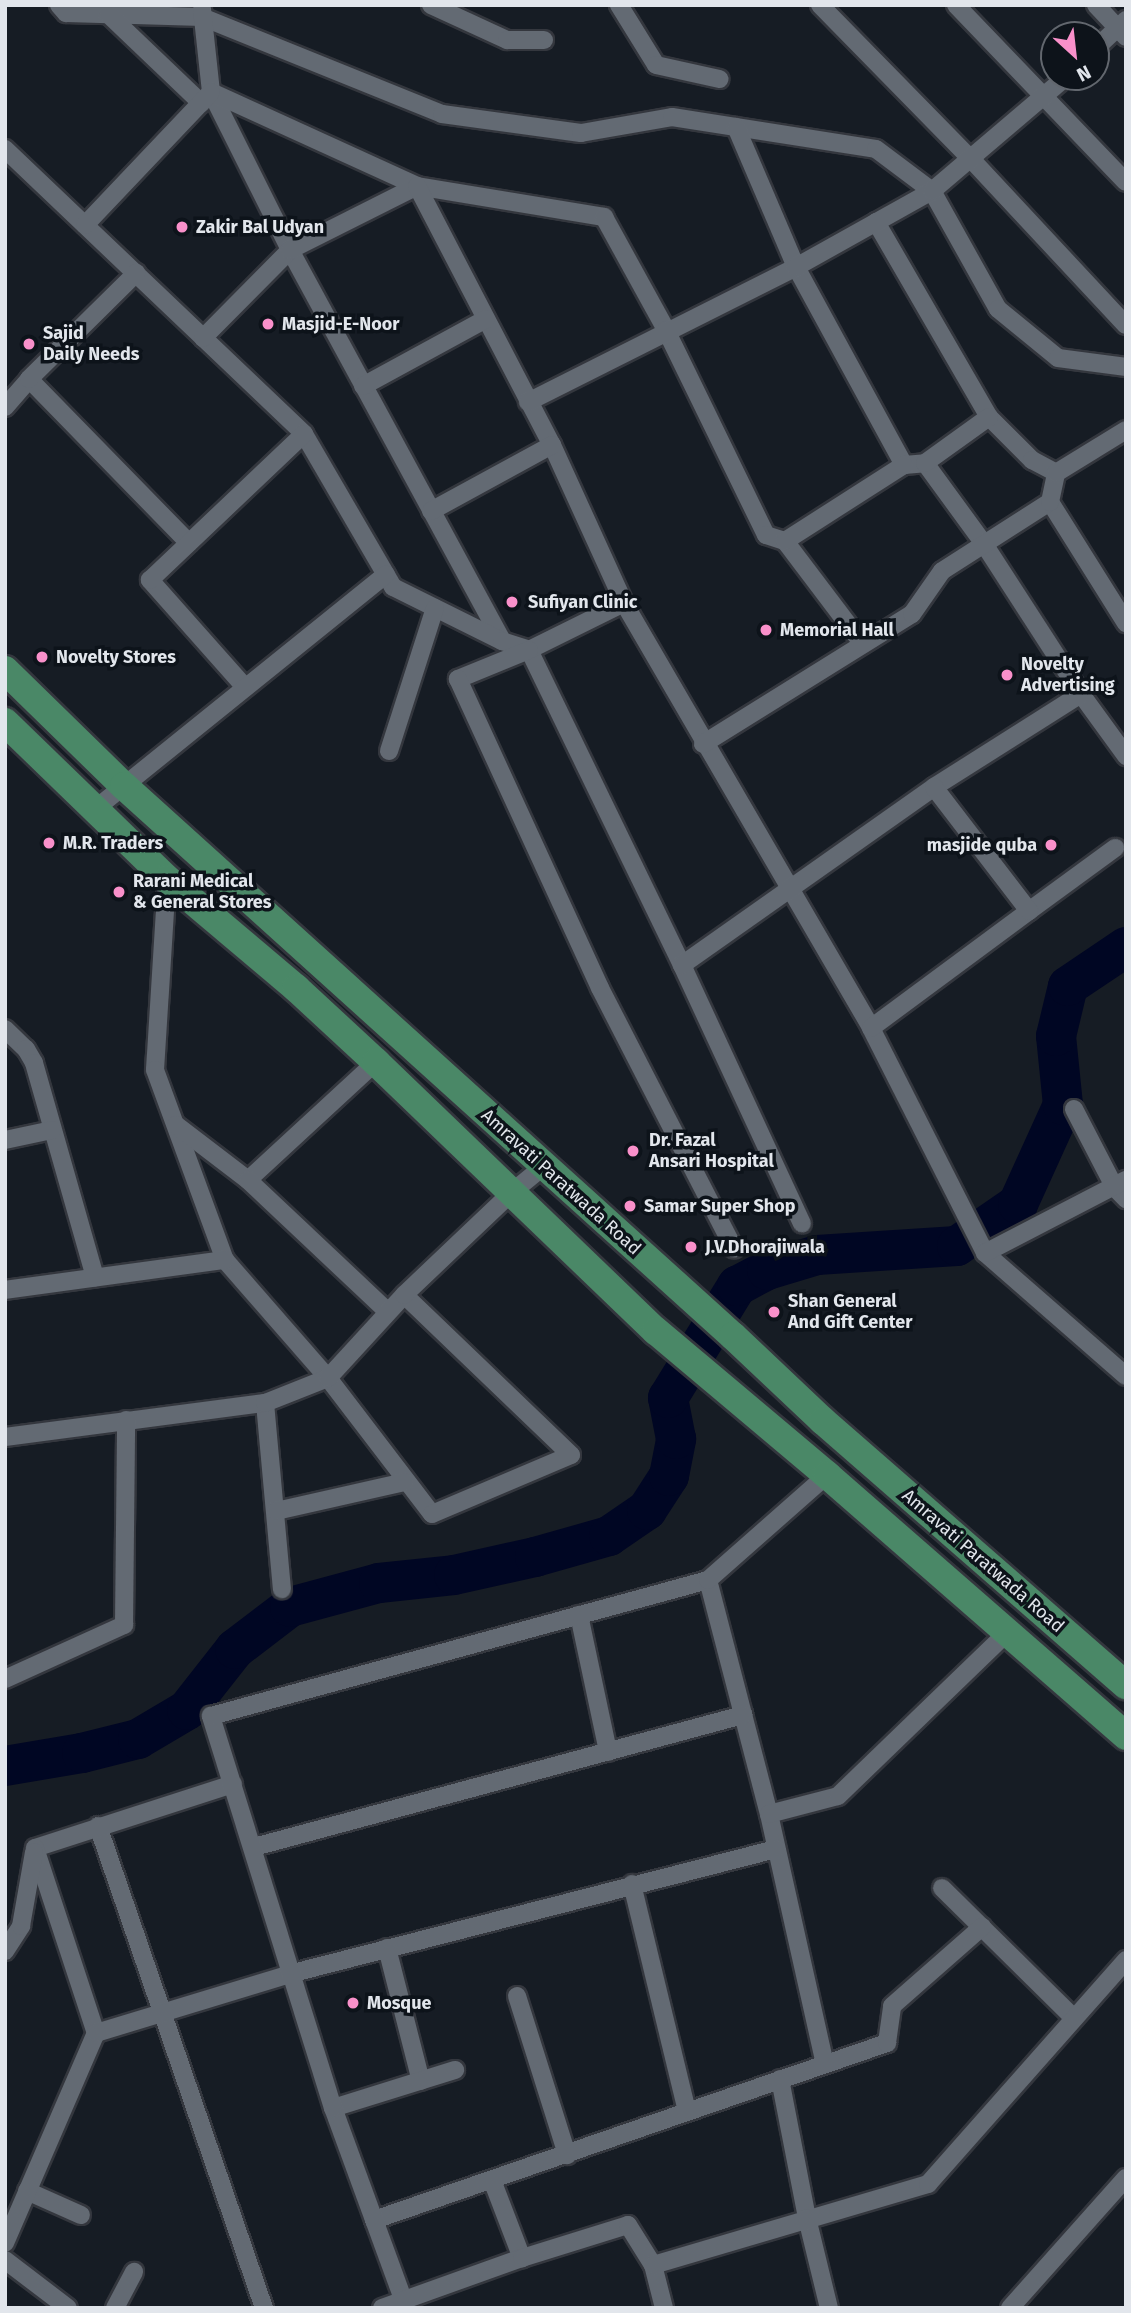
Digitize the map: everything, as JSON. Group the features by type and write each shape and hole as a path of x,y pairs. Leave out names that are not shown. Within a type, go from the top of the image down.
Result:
{"main road":[{"name":"Amravati Paratwada Road","path":"5,670 124,786 733,1336 823,1421 1126,1685"},
{"name":"Amravati Paratwada Road","path":"6,725 167,878 296,988 376,1062 656,1331 827,1475 1126,1736"}],"street":[{"path":"59,5 66,13 202,11 442,114 581,133 672,117 876,149 932,191 998,309 1058,358 1126,367"},
{"path":"431,5 507,40 544,40"},
{"path":"619,5 656,65 719,79"},
{"path":"820,5 971,159 1126,325"},
{"path":"956,5 1126,182"},
{"path":"1096,5 1123,28"},
{"path":"202,11 206,97 502,641"},
{"path":"108,14 206,97 417,186 604,217 666,330 766,535 785,541 863,644"},
{"path":"528,402 666,330 796,267 932,191 1052,91"},
{"path":"85,225 206,97"},
{"path":"736,127 796,267 904,465"},
{"path":"5,149 304,434 393,587 502,641 529,650 682,965 802,1224"},
{"path":"203,338 290,250 417,186"},
{"path":"417,186 552,445 624,603 703,744 871,1028 982,1247 1126,1376"},
{"path":"876,222 989,417 1031,460 1056,473"},
{"path":"5,407 29,379 136,273"},
{"path":"363,386 486,319"},
{"path":"29,379 189,543"},
{"path":"785,541 904,465 925,463 989,417"},
{"path":"1126,430 1056,473 1051,502 1126,623"},
{"path":"244,686 150,580 304,434"},
{"path":"431,511 552,445"},
{"path":"925,463 984,544 1081,694 1126,756"},
{"path":"703,744 912,614 942,571 1051,502"},
{"path":"94,810 386,573"},
{"path":"624,603 529,650 458,679 600,988 734,1249"},
{"path":"389,751 435,608"},
{"path":"682,965 934,787 1081,694"},
{"path":"6,725 35,699"},
{"path":"934,787 1030,911"},
{"path":"871,1028 1115,848"},
{"path":"167,878 155,1069 225,1260 328,1378 432,1514 571,1455 404,1295"},
{"path":"5,1029 26,1049 34,1063 95,1277"},
{"path":"248,1180 376,1062"},
{"path":"982,1247 1122,1189 1074,1109"},
{"path":"176,1125 248,1180 388,1312"},
{"path":"5,1140 52,1130"},
{"path":"5,1437 265,1403 328,1378 404,1295 510,1193 544,1166"},
{"path":"5,1290 225,1260"},
{"path":"265,1403 282,1588"},
{"path":"5,1679 124,1625 126,1420"},
{"path":"403,2299 333,2108 254,1847 211,1716 708,1580 827,1475"},
{"path":"276,1511 405,1482"},
{"path":"708,1580 769,1814 825,2064"},
{"path":"579,1615 608,1752"},
{"path":"769,1814 838,1797 1008,1632"},
{"path":"254,1847 743,1715"},
{"path":"35,1848 233,1784"},
{"path":"98,1826 264,2308"},
{"path":"5,1951 21,1926 35,1848"},
{"path":"5,2242 96,2033 35,1848"},
{"path":"96,2033 293,1973 776,1849"},
{"path":"632,1884 687,2110"},
{"path":"942,1888 1074,2018"},
{"path":"374,2220 887,2043 892,2006 982,1927"},
{"path":"387,1948 421,2081"},
{"path":"653,2265 928,2184 1126,1960"},
{"path":"517,1996 566,2155"},
{"path":"333,2108 455,2070"},
{"path":"780,2079 807,2218 829,2308"},
{"path":"1010,2308 1126,2178"},
{"path":"492,2180 522,2258"},
{"path":"27,2191 81,2215"},
{"path":"382,2308 522,2258 628,2225 653,2265 664,2308"},
{"path":"5,2260 68,2308"},
{"path":"115,2308 134,2272"}],"waterway":[{"path":"5,1766 82,1753 138,1739 187,1710 235,1649 290,1607 379,1583 454,1575 535,1557 609,1536 647,1510 669,1476 676,1439 668,1398 737,1286 767,1270 817,1255 957,1246 1018,1204 1063,1105 1056,1036 1068,986 1126,947"}],"place":[{"name":"Zakir Bal Udyan","path":"182,227"},
{"name":"Masjid-E-Noor","path":"268,324"},
{"name":"Sajid Daily Needs","path":"29,344"},
{"name":"Sufiyan Clinic","path":"512,602"},
{"name":"Memorial Hall","path":"766,630"},
{"name":"Novelty Stores","path":"42,657"},
{"name":"Novelty Advertising","path":"1007,675"},
{"name":"M.R. Traders","path":"49,843"},
{"name":"masjide quba","path":"1051,845"},
{"name":"Rarani Medical & General Stores","path":"119,892"},
{"name":"Dr. Fazal Ansari Hospital","path":"633,1151"},
{"name":"Samar Super Shop","path":"630,1206"},
{"name":"J.V.Dhorajiwala","path":"691,1247"},
{"name":"Shan General And Gift Center","path":"774,1312"},
{"name":"Mosque","path":"353,2003"}]}
